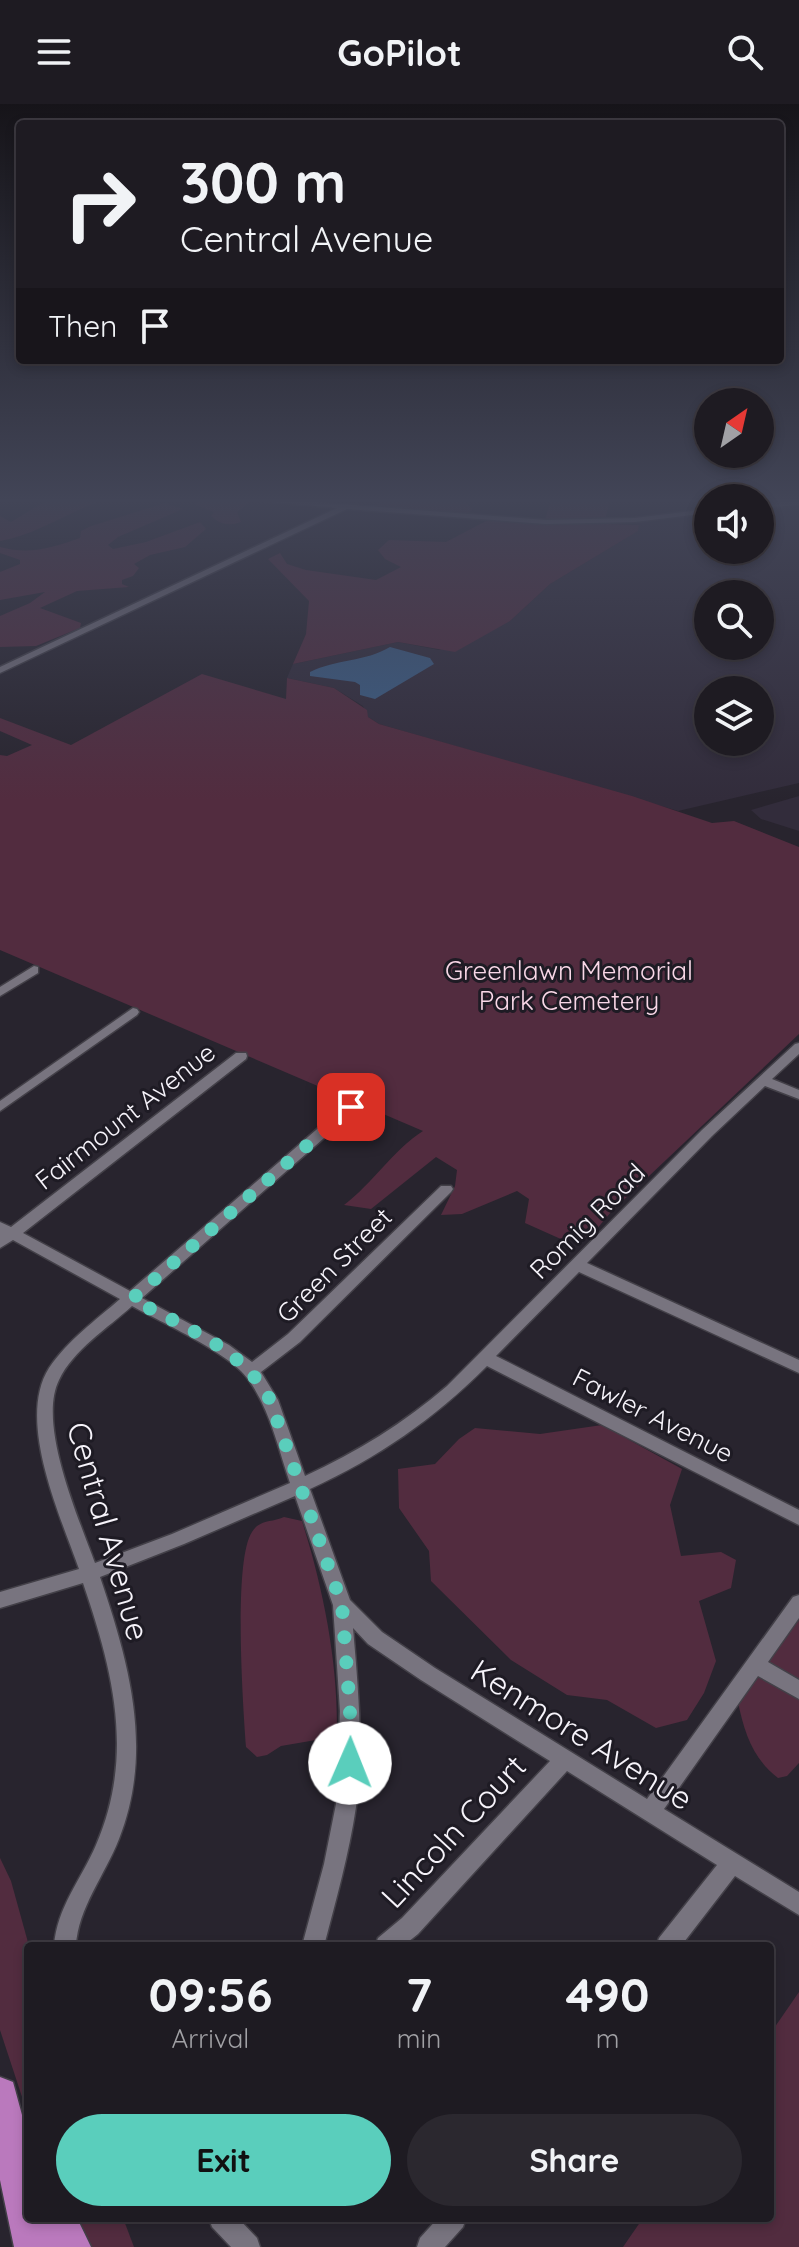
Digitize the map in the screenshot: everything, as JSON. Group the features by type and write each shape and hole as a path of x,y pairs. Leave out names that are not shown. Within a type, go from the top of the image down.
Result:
{"highway":[{"path":"0,2092 24,2143"},
{"path":"0,2092 24,2201"},
{"path":"29,2222 34,2247"},
{"path":"59,2222 71,2247"}],"street":[{"path":"0,670 147,600"},
{"path":"0,992 34,970"},
{"path":"0,1107 133,1012"},
{"name":"Romig Road","path":"0,1600 87,1575 162,1547 346,1466 408,1428 485,1358 799,1047"},
{"name":"Fairmount Avenue","path":"4,1235 241,1056"},
{"path":"763,1080 799,1095"},
{"name":"Central Avenue","path":"65,1942 66,1921 114,1827 125,1787 126,1709 113,1651 52,1459 44,1404 46,1390 60,1363 351,1107"},
{"name":"Green Street","path":"252,1371 294,1338 446,1189"},
{"path":"4,1235 223,1349 252,1371 270,1400 342,1605 350,1711 350,1763 335,1864 314,1942"},
{"path":"577,1265 799,1367"},
{"name":"Fawler Avenue","path":"485,1358 799,1518"},
{"path":"650,1812 799,1603"},
{"name":"Kenmore Avenue","path":"342,1605 387,1648 799,1904"},
{"path":"755,1665 799,1690"},
{"name":"Lincoln Court","path":"391,1942 410,1926 565,1759"},
{"path":"670,1942 732,1863"},
{"path":"225,2222 248,2247"},
{"path":"429,2247 451,2222"}],"shaded area":[{"path":"533,600 694,600 694,660 774,660 774,600 799,600 799,783 678,811 379,724 368,717 363,706 334,688 287,678 293,664 398,642 439,650 510,621"},
{"path":"799,796 799,831 761,819 751,810"}],"green space":[{"path":"34,600 57,600 40,608 81,623 80,628 36,646 0,647 0,616"},
{"path":"533,600 510,621 455,652 398,642 293,664 306,634 309,601"},
{"name":"Greenlawn Memorial Park Cemetery","path":"202,674 286,699 287,678 334,688 367,710 368,717 379,724 632,796 712,823 734,821 799,847 799,1034 611,1212 590,1237 563,1240 525,1223 529,1199 517,1191 462,1214 441,1215 455,1186 457,1170 436,1157 371,1209 344,1205 402,1147 423,1131 0,950 0,755 7,756 32,745 0,731 0,718 71,745"},
{"path":"602,1425 682,1469 670,1505 681,1556 721,1552 736,1560 731,1588 699,1601 716,1661 704,1693 687,1720 656,1728 607,1700 567,1695 511,1660 431,1581 429,1551 399,1508 398,1469 435,1464 459,1439 475,1428 540,1434"},
{"path":"284,1517 302,1521 316,1572 331,1648 337,1726 316,1740 281,1746 257,1757 246,1747 241,1635 243,1572 252,1532 262,1523"},
{"path":"799,1620 799,1763 787,1776 778,1778 769,1771 751,1744 738,1702"},
{"path":"0,1858 11,1881 28,1942 24,1942 24,2103 0,2030"},
{"path":"799,1992 799,2247 623,2247 640,2222 774,2222 774,2028"},
{"path":"78,2222 125,2222 134,2247 90,2247"}],"water":[{"path":"390,647 430,658 434,664 375,699 360,695 360,685 355,682 310,676 310,672 320,668"}],"route":[{"path":"350,1763 350,1711 342,1605 270,1400 258,1379 244,1364 223,1349 132,1299 351,1107"}]}
